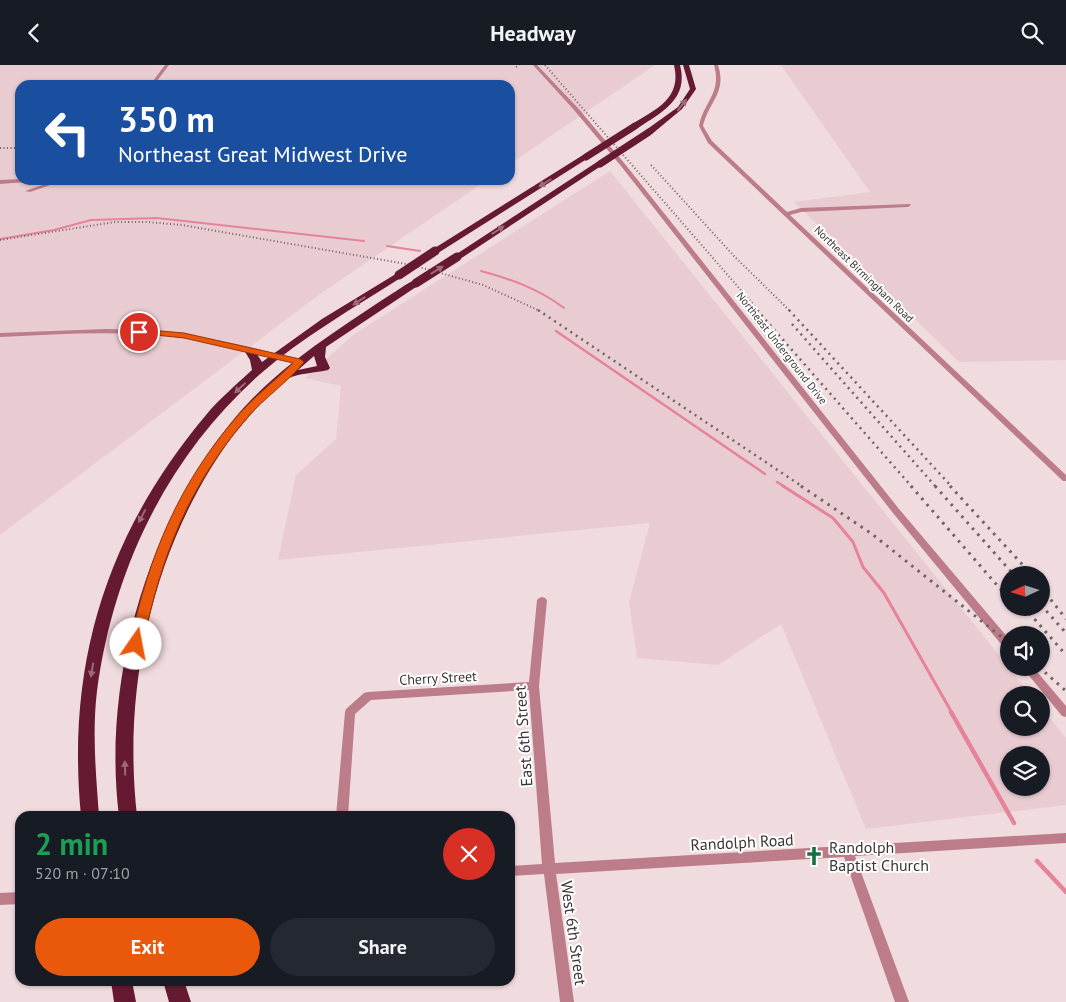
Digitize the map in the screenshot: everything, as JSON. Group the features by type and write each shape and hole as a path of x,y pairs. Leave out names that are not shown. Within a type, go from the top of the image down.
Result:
{"highway":[{"path":"90,811 86,748 89,692 102,620 116,575 133,534 168,472 210,419 276,355 435,251 656,113 670,102 678,91 681,80 677,65"},
{"path":"128,811 124,752 126,703 139,630 154,572 170,531 196,479 240,420 282,377 321,347 600,164 680,108 692,89 686,65"},
{"path":"282,377 324,368 319,352 321,347"},
{"path":"249,350 255,357 258,366 257,372"},
{"path":"122,986 125,1002"},
{"path":"175,986 180,1002"}],"street":[{"path":"156,80 167,65"},
{"name":"Northeast Underground Drive","path":"535,65 576,109 623,165 890,503 1000,635"},
{"name":"Northeast Birmingham Road","path":"716,65 720,75 720,82 717,93 704,112 701,126 704,134 1066,479"},
{"path":"0,182 15,181"},
{"path":"28,191 47,185"},
{"path":"787,214 808,214 846,208 908,205"},
{"path":"0,335 147,332 184,336 276,355 300,362"},
{"name":"East 6th Street","path":"542,600 534,686 549,869"},
{"path":"1035,676 1066,713"},
{"name":"Cherry Street","path":"342,811 350,712 368,696 534,686"},
{"name":"Randolph Road","path":"515,871 1066,838"},
{"path":"848,852 902,1002"},
{"name":"West 6th Street","path":"549,869 567,1002"},
{"path":"0,899 15,898"}],"shaded area":[{"path":"0,65 655,65 515,161 515,80 15,80 15,185 480,185 320,294 0,535"},
{"path":"781,65 1066,65 1066,360 959,362 794,202 870,192"},
{"path":"610,171 1000,656 1000,676 1016,676 1024,686 1000,686 1000,736 1050,736 1050,718 1066,738 1066,805 866,829 781,624 718,665 637,658 629,602 650,523 278,560 296,475 336,439 341,386 305,378 353,335"}],"waterway":[{"path":"0,239 54,230 91,220 157,218 364,241"},
{"path":"387,246 420,251"},
{"path":"481,271 524,285 545,295 564,308"},
{"path":"556,331 765,474"},
{"path":"777,482 785,487"},
{"path":"783,486 833,518 853,542 863,567 884,593 952,713"},
{"path":"951,712 1014,823"},
{"path":"1037,861 1066,892"}],"railway":[{"path":"545,65 759,311"},
{"path":"0,148 15,148"},
{"path":"651,165 734,256 789,310"},
{"path":"0,240 115,222 182,225 412,265 483,285 538,310"},
{"path":"538,310 803,487"},
{"path":"757,310 912,487"},
{"path":"789,310 952,487"},
{"path":"792,324 936,487"},
{"path":"801,486 872,534 1000,636"},
{"path":"911,486 1000,589"},
{"path":"935,486 1006,566"},
{"path":"950,486 1024,566"},
{"path":"1050,599 1066,619"},
{"path":"1050,615 1066,633"},
{"path":"1032,616 1066,655"},
{"path":"1049,676 1066,691"}],"place":[{"name":"Randolph Baptist Church","path":"814,856"}],"route":[{"path":"136,644 145,603 164,542 196,479 244,414 300,362 276,355 184,336 139,332"}]}
